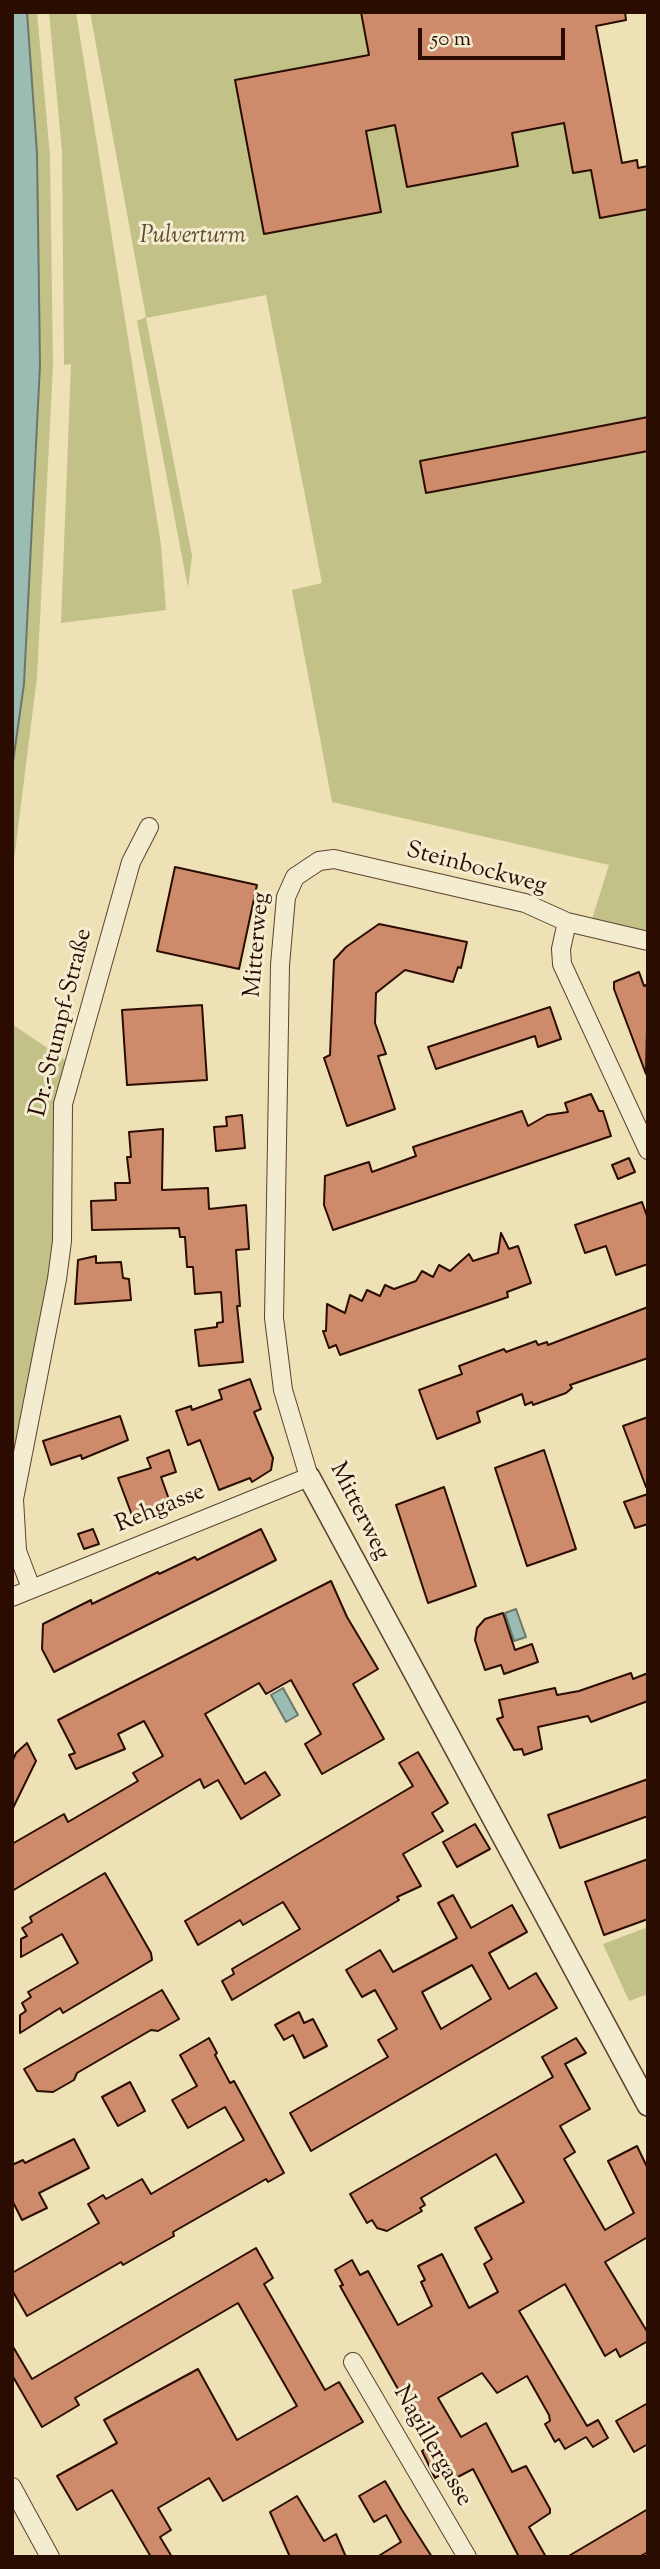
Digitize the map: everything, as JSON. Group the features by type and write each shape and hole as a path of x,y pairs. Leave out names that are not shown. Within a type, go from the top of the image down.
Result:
{"street":[{"name":"Dr.-Stumpf-Straße","path":"31,1588 17,1551 14,1499 22,1448 54,1306 62,1241 63,1104 131,862 149,827"},
{"name":"Steinbockweg","path":"295,877 319,861 334,859 525,903 567,922 648,941"},
{"name":"Mitterweg","path":"295,877 286,897 281,965 274,1318 283,1390 309,1477 648,2105"},
{"path":"567,922 561,949 562,964 648,1150"},
{"name":"Rehgasse","path":"31,1588 309,1477"},
{"path":"12,1597 31,1588"},
{"name":"Nagillergasse","path":"353,2362 467,2557"},
{"path":"12,2487 50,2557"}],"green space":[{"path":"27,12 37,12 50,156 53,366 37,677 12,876 12,769 24,684 40,365 37,153"},
{"path":"49,12 76,12 161,545 166,610 61,623 71,364 64,365 62,152"},
{"name":"Pulverturm","path":"90,12 610,12 596,26 622,162 637,160 638,168 648,166 648,933 592,919 609,865 332,802 292,590 322,583 266,295 146,318 192,556 188,588 137,321 146,317"},
{"path":"12,1024 68,1062 56,1105 51,1279 12,1457"},
{"path":"648,1927 648,1994 629,2001 603,1944"}],"water":[{"path":"12,12 27,12 37,153 40,365 24,684 12,769"},
{"path":"516,1609 526,1637 514,1641 505,1613"},
{"path":"283,1688 298,1715 286,1722 271,1695"}],"building":[{"path":"361,12 625,12 626,20 596,26 622,163 637,160 638,168 648,166 648,209 600,218 591,170 573,173 564,123 512,133 518,166 407,187 395,125 366,131 381,212 264,234 235,80 369,55"},
{"path":"648,417 648,451 426,493 420,461"},
{"path":"175,867 257,885 239,969 157,951"},
{"path":"379,924 467,942 461,968 458,967 453,982 405,970 376,993 375,1023 386,1054 378,1056 395,1109 347,1126 324,1058 330,1055 334,960 346,947"},
{"path":"639,972 644,986 648,984 646,1074 614,989 614,982"},
{"path":"202,1005 207,1080 127,1085 122,1010"},
{"path":"550,1007 561,1039 538,1047 535,1036 436,1069 428,1047"},
{"path":"591,1094 599,1111 603,1111 611,1136 333,1230 324,1205 325,1176 369,1162 372,1172 416,1156 413,1147 522,1111 528,1126 547,1115 568,1112 565,1103"},
{"path":"242,1115 245,1148 216,1151 214,1127 227,1126 226,1117"},
{"path":"163,1129 162,1190 208,1188 209,1209 246,1205 249,1249 236,1250 240,1306 237,1306 243,1362 199,1366 195,1330 217,1327 217,1323 223,1322 221,1292 195,1294 193,1267 187,1267 185,1237 180,1237 179,1228 92,1230 91,1201 116,1200 115,1183 130,1183 127,1157 131,1157 129,1132"},
{"path":"629,1158 635,1172 618,1179 612,1165"},
{"path":"642,1202 648,1219 648,1264 616,1275 606,1246 585,1253 575,1225"},
{"path":"501,1233 509,1249 518,1246 531,1283 507,1292 508,1297 340,1355 336,1345 329,1348 323,1331 326,1331 327,1304 345,1313 350,1295 362,1301 367,1290 380,1296 385,1285 394,1289 416,1281 422,1271 433,1277 439,1265 450,1271 469,1254 473,1261 498,1253"},
{"path":"96,1256 96,1263 121,1262 123,1278 129,1279 131,1300 75,1304 78,1260"},
{"path":"648,1307 648,1358 570,1385 572,1388 566,1393 533,1405 532,1402 525,1405 522,1394 477,1412 480,1422 437,1439 419,1390 462,1374 459,1366 504,1349 506,1352 536,1341 538,1345 547,1342 548,1345"},
{"path":"250,1379 261,1409 254,1412 273,1458 271,1470 252,1482 250,1478 219,1490 200,1440 188,1445 176,1411 191,1406 192,1410 222,1399 219,1390"},
{"path":"120,1416 128,1440 82,1459 81,1455 51,1465 43,1441"},
{"path":"648,1417 648,1487 646,1487 623,1426"},
{"path":"169,1450 176,1472 161,1477 171,1505 133,1518 118,1478 151,1468 147,1458"},
{"path":"544,1450 576,1549 527,1566 495,1468"},
{"path":"444,1487 476,1586 428,1603 396,1505"},
{"path":"648,1494 648,1524 635,1528 624,1502"},
{"path":"93,1529 99,1544 84,1549 78,1534"},
{"path":"261,1529 276,1560 54,1672 42,1649 43,1624 158,1572 159,1574 195,1557 197,1560"},
{"path":"331,1581 347,1617 378,1669 353,1684 384,1739 322,1774 305,1744 321,1734 291,1680 266,1694 259,1683 205,1714 245,1784 265,1772 280,1795 241,1819 218,1780 204,1788 200,1779 12,1891 12,1844 64,1814 68,1822 138,1781 133,1773 163,1756 144,1721 118,1734 125,1749 76,1769 69,1755 75,1753 58,1720"},
{"path":"503,1613 515,1650 532,1644 538,1662 504,1674 501,1665 485,1670 475,1640 477,1628 485,1619"},
{"path":"631,1673 633,1679 648,1673 648,1701 591,1722 588,1716 538,1727 542,1749 524,1755 522,1749 514,1750 497,1719 503,1717 499,1700 555,1688 557,1695 579,1691"},
{"path":"27,1743 36,1761 12,1810 12,1762 16,1753"},
{"path":"418,1752 448,1803 432,1813 443,1831 403,1854 421,1886 397,1897 399,1900 232,2000 222,1981 234,1974 232,1969 300,1929 283,1902 243,1925 240,1920 198,1945 185,1921 413,1786 399,1763"},
{"path":"648,1779 648,1816 560,1848 548,1815"},
{"path":"475,1824 490,1849 457,1867 443,1842"},
{"path":"648,1859 648,1919 604,1935 585,1882"},
{"path":"105,1873 151,1953 152,1960 63,2013 60,2008 20,2033 20,2015 26,2011 22,2003 31,1997 28,1992 78,1963 62,1934 21,1957 21,1939 27,1936 22,1928 32,1922 30,1917"},
{"path":"453,1895 471,1928 512,1905 527,1932 489,1953 509,1989 536,1973 557,2008 311,2151 290,2113 388,2057 378,2040 397,2029 375,1990 362,1997 346,1970 380,1950 393,1972 457,1938 438,1903","holes":["472,1965 491,1999 441,2029 422,1992"]},
{"path":"162,1990 179,2019 158,2031 151,2030 77,2073 74,2080 53,2092 37,2091 24,2069"},
{"path":"299,2012 304,2023 313,2019 327,2046 304,2058 293,2035 284,2040 275,2025"},
{"path":"209,2038 230,2083 234,2081 284,2173 268,2182 266,2179 173,2232 174,2236 123,2265 121,2262 27,2316 12,2290 12,2273 99,2223 88,2204 103,2195 106,2199 142,2179 151,2194 244,2140 225,2107 188,2128 172,2100 197,2086 180,2055"},
{"path":"576,2038 586,2053 565,2064 590,2109 560,2126 575,2152 564,2159 605,2230 634,2213 608,2161 637,2146 648,2169 648,2240 646,2238 605,2262 648,2333 648,2341 620,2357 616,2349 605,2356 565,2284 519,2311 587,2426 598,2420 608,2438 593,2447 586,2437 565,2449 559,2439 555,2442 545,2424 550,2421 549,2415 527,2376 497,2393 482,2373 438,2398 461,2437 486,2423 512,2472 526,2466 550,2509 550,2513 529,2527 546,2557 519,2557 473,2469 452,2480 447,2471 435,2478 422,2451 430,2446 340,2286 343,2285 335,2270 352,2260 360,2275 368,2271 398,2325 432,2306 421,2282 425,2280 418,2266 442,2254 469,2308 498,2292 484,2264 492,2259 475,2228 524,2202 496,2154 421,2198 425,2205 420,2208 422,2211 387,2231 377,2228 372,2220 367,2223 350,2194 553,2077 542,2057"},
{"path":"130,2082 145,2111 118,2126 102,2097"},
{"path":"74,2139 89,2168 39,2193 47,2208 22,2220 12,2200 12,2165 23,2160 25,2163"},
{"path":"256,2248 273,2278 264,2284 325,2390 339,2382 363,2422 223,2501 209,2478 158,2508 171,2530 160,2537 172,2557 151,2557 112,2490 77,2510 57,2476 117,2443 104,2420 198,2369 237,2440 297,2406 238,2303 75,2398 79,2405 42,2427 12,2375 12,2345 32,2379"},
{"path":"648,2403 648,2444 634,2452 616,2421"},
{"path":"385,2481 432,2557 377,2557 401,2542 386,2515 374,2522 359,2496"},
{"path":"297,2496 324,2541 336,2534 346,2557 290,2557 270,2512"},
{"path":"648,2509 648,2552 639,2557 567,2557"}]}
